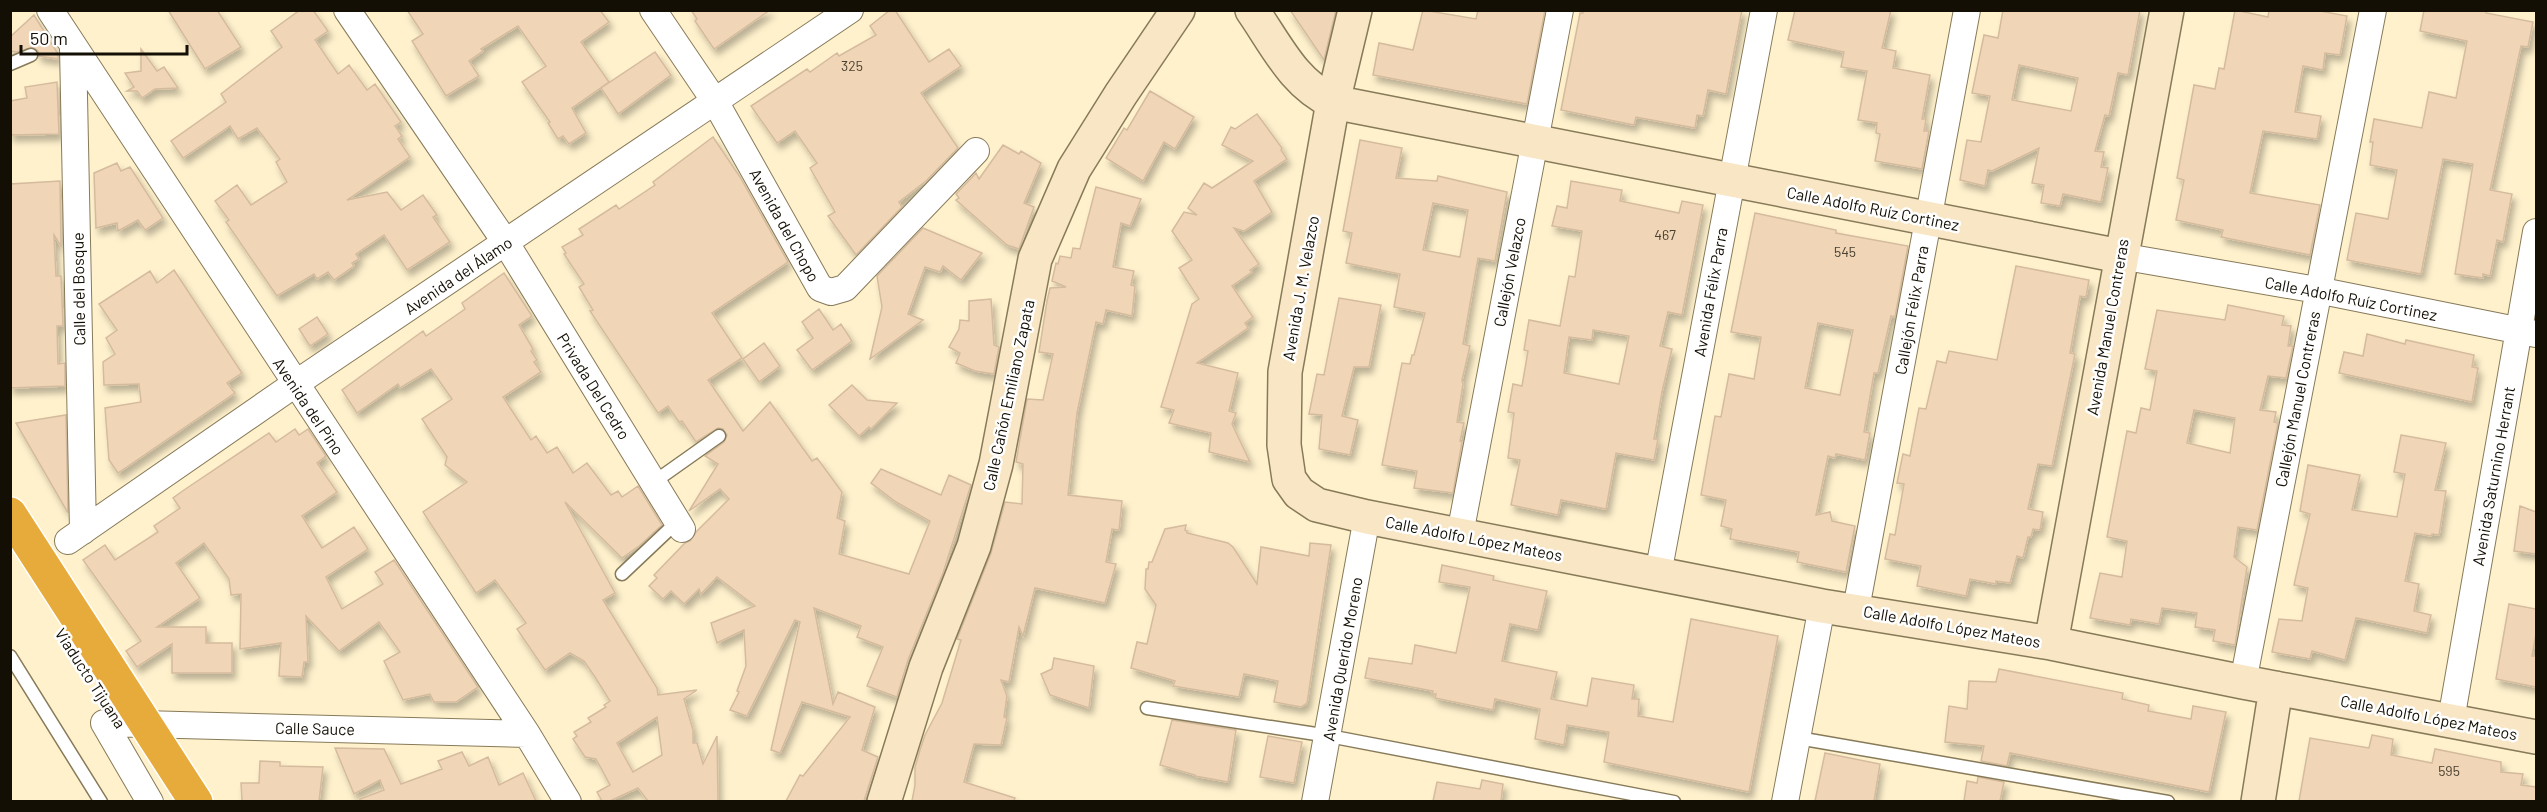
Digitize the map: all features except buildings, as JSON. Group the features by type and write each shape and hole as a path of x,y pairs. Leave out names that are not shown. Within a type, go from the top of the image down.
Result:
{"highway":[{"path":"10,491 86,633"},
{"path":"14,534 86,633"},
{"name":"Viaducto Tijuana","path":"14,534 172,801"},
{"name":"Viaducto Tijuana","path":"86,633 196,801"}],"street":[{"name":"Avenida del Pino","path":"50,10 64,43 295,384 527,734 568,801"},
{"name":"Privada Del Cedro","path":"347,10 506,243 679,525"},
{"name":"Avenida del Chopo","path":"653,10 716,103 820,288 831,292 845,288 976,151"},
{"name":"Avenida del Álamo","path":"75,536 295,384 716,103 850,10"},
{"name":"Calle Cañón Emiliano Zapata","path":"884,801 926,667 974,546 996,464 1035,259 1074,169 1178,10"},
{"name":"Calle Adolfo Ruíz Cortinez","path":"1252,10 1296,75 1314,93 1333,102 1927,220 2317,290 2527,332"},
{"name":"Avenida J. M. Velazco","path":"1355,10 1333,102 1286,372 1284,458 1289,478 1299,494 1317,504 1367,517"},
{"name":"Callejón Velazco","path":"1460,534 1560,10"},
{"name":"Avenida Félix Parra","path":"1658,574 1764,10"},
{"name":"Callejón Félix Parra","path":"1856,609 1967,10"},
{"name":"Avenida Manuel Contreras","path":"2051,643 2120,256 2167,10"},
{"name":"Callejón Manuel Contreras","path":"2243,682 2373,10"},
{"name":"Calle del Bosque","path":"64,43 75,536"},
{"name":"Avenida Saturnino Herrant","path":"2451,720 2527,332 2536,232"},
{"name":"Calle Adolfo López Mateos","path":"1367,517 1822,606 1856,609 2051,643 2536,737"},
{"name":"Avenida Querido Moreno","path":"1316,801 1367,517"},
{"path":"1785,801 1822,606"},
{"path":"2258,801 2276,688"},
{"name":"Calle Sauce","path":"150,801 104,723 527,734"}],"lane":[{"path":"10,64 31,55"},
{"path":"654,482 719,436"},
{"path":"622,574 679,525"},
{"path":"10,656 101,801"},
{"path":"1147,708 1329,736 1674,801"},
{"path":"1798,738 2168,801"}]}
